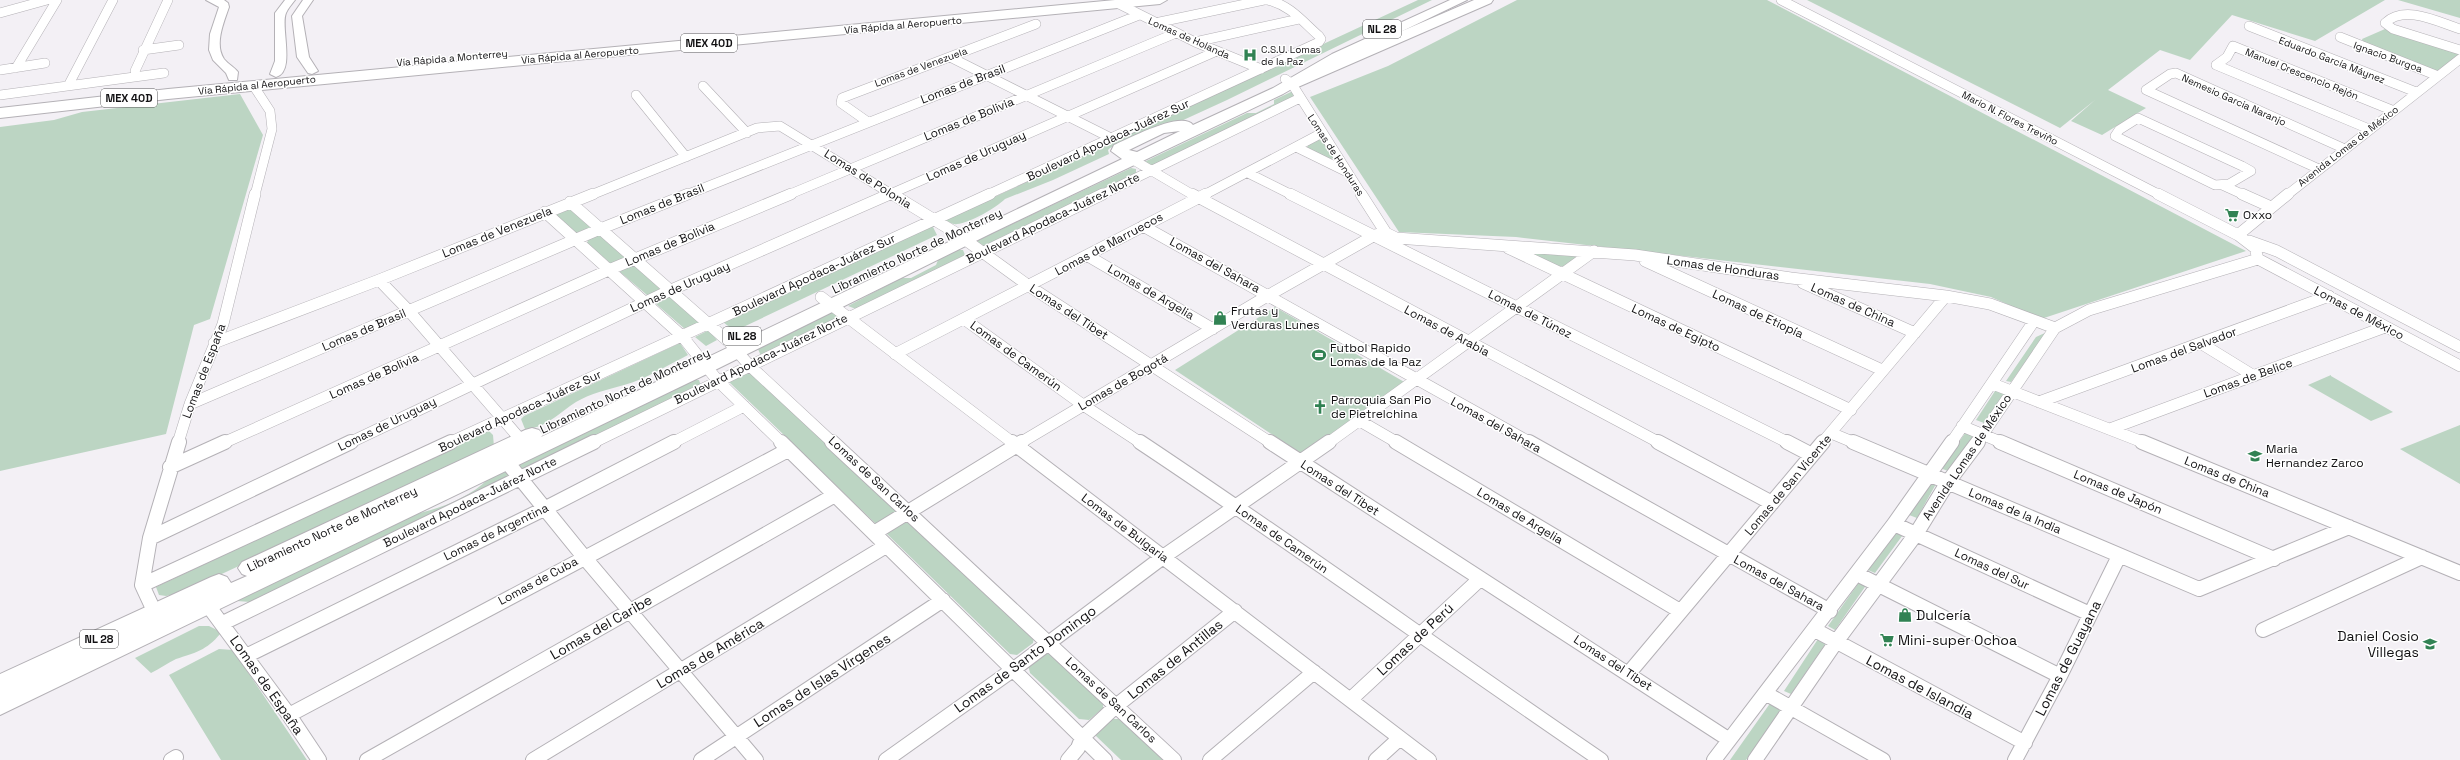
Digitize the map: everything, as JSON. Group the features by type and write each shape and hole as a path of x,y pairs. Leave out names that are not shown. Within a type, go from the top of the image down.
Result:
{"highway":[{"name":"Vía Rápida a Monterrey","path":"0,104 233,78 278,68 312,71 1072,0"},
{"name":"Vía Rápida al Aeropuerto","path":"0,113 258,85 1160,0"},
{"path":"1292,87 1486,0"}],"main road":[{"name":"Libramiento Norte de Monterrey","path":"0,686 156,613 203,598 521,440 702,362 960,236 1137,160 1186,126 1292,87 1322,59 1443,0"},
{"path":"1137,160 1292,87 1337,57 1461,0"},
{"path":"0,704 203,598 514,470 702,362"}],"street":[{"path":"0,7 14,1 24,0"},
{"path":"0,13 47,0"},
{"path":"16,68 57,0"},
{"path":"68,86 114,0"},
{"path":"133,74 143,50 168,0"},
{"path":"211,0 223,3 224,6 214,36 215,52 223,66 232,72 233,78"},
{"path":"290,0 280,13 278,68 303,57"},
{"path":"308,0 297,16 303,57 312,71"},
{"path":"1155,23 1262,0"},
{"path":"1268,0 1282,5 1299,19"},
{"name":"Mario N. Flores Treviño","path":"1781,0 2243,238 2277,251 2460,347"},
{"name":"Lomas de Holanda","path":"1119,4 1195,42 1261,69"},
{"path":"2460,29 2403,13 2393,16 2385,23 2393,29 2460,50"},
{"name":"Lomas de Brasil","path":"190,404 600,229 1139,15"},
{"path":"1195,42 1299,19"},
{"name":"Boulevard Apodaca-Juárez Sur","path":"142,585 1312,46 1321,39 1299,19"},
{"name":"Lomas de Venezuela","path":"868,122 842,103 842,98 1036,24"},
{"name":"Eduardo García Máynez","path":"2249,26 2258,31 2416,92"},
{"name":"Lomas de Bolivia","path":"170,467 611,269 851,167 1027,96 1176,33"},
{"name":"Ignacio Burgoa","path":"2340,37 2438,76"},
{"path":"143,50 179,45"},
{"name":"Manuel Crescencio Rejón","path":"2369,129 2216,65 2223,62 2232,51 2233,46 2394,111"},
{"name":"Lomas de Uruguay","path":"150,538 671,290 1216,51"},
{"path":"950,57 1111,138"},
{"name":"Avenida Lomas de México","path":"2243,238 2271,207 2460,59"},
{"path":"0,70 45,63"},
{"path":"0,95 68,86 133,74 164,73"},
{"name":"Nemesio Garcia Naranjo","path":"2319,169 2146,90 2170,74 2176,73 2345,149"},
{"name":"Lomas de España","path":"142,585 150,538 170,467 190,404 223,324 247,222 269,147 272,129 270,110 256,93 255,88 258,85"},
{"path":"703,86 747,132"},
{"name":"Lomas de Honduras","path":"1292,87 1348,173 1381,234 1396,238 1635,255 1791,278 1946,296 1990,304 2055,328"},
{"path":"636,95 686,157"},
{"path":"2222,185 2235,182 2251,171 2138,118 2114,134 2127,143 2244,202"},
{"name":"Lomas de Venezuela","path":"214,343 379,280 747,132 764,126 780,126"},
{"name":"Lomas de Polonia","path":"780,126 851,167 960,236"},
{"name":"Lomas de Marruecos","path":"895,354 1088,256 1197,197 1248,173 1322,133"},
{"path":"1296,147 1348,173"},
{"name":"Lomas de Arabia","path":"1137,160 1197,197 1772,503"},
{"name":"Boulevard Apodaca-Juárez Norte","path":"223,623 514,470 718,381 980,253 1137,160"},
{"name":"Lomas de Túnez","path":"1248,173 1381,234 1517,307 1812,455"},
{"path":"2203,180 2222,185 2271,207"},
{"name":"Lomas de San Carlos","path":"570,202 671,290 733,347 749,365 910,512 1174,760"},
{"path":"545,212 611,269 682,336 718,381 1014,669 1105,760"},
{"name":"Lomas del Sahara","path":"1143,226 1269,295 1416,380 1830,611"},
{"name":"Lomas de Bogotá","path":"874,533 1083,405 1152,366 1269,295 1323,264 1381,234"},
{"name":"Lomas del Tíbet","path":"960,236 980,253 1029,286 1480,579 1629,673 1728,739"},
{"path":"2243,238 2255,248 2258,259"},
{"name":"Lomas de Egipto","path":"1503,246 1561,275 1851,410"},
{"name":"Lomas de Santo Domingo","path":"886,760 1014,669 1164,557 1360,421 1594,251"},
{"name":"Lomas de Etiopía","path":"1635,255 1882,370"},
{"name":"Lomas de Argelia","path":"1088,256 1213,329"},
{"name":"Avenida Lomas de México","path":"1755,760 1836,642 1916,534 1948,482 1984,435 2011,392 2055,328 2089,310 2258,259"},
{"name":"Lomas de México","path":"2258,259 2460,366"},
{"name":"Lomas de China","path":"1791,278 1915,333"},
{"path":"379,280 409,311 521,440"},
{"name":"Lomas de San Vicente","path":"1629,673 1851,410 1882,370 1946,296"},
{"name":"Lomas del Salvador","path":"2039,402 2202,344 2329,296"},
{"name":"Lomas de Bulgaria","path":"826,301 845,318 1164,557 1429,760"},
{"name":"Lomas de Camerún","path":"964,318 1083,405 1236,506 1418,635 1601,760"},
{"name":"Avenida Lomas de México","path":"1714,760 1728,739 1830,611 1894,524 1993,384 2034,321"},
{"name":"Lomas de Belice","path":"2110,429 2385,327"},
{"path":"2202,344 2254,376"},
{"name":"Lomas de China","path":"1993,384 2110,429 2460,573"},
{"name":"Lomas de Argentina","path":"246,656 546,508 744,406"},
{"name":"Lomas de Argelia","path":"1360,421 1680,611"},
{"name":"Lomas de Japón","path":"1962,426 2274,558"},
{"name":"Lomas de la India","path":"1831,433 2199,589 2274,558"},
{"name":"Lomas de Cuba","path":"290,715 584,557 788,450"},
{"path":"514,470 584,557 756,760"},
{"name":"Lomas del Caribe","path":"367,760 835,495"},
{"name":"Lomas del Sur","path":"1894,524 2090,614"},
{"path":"2274,558 2349,527"},
{"name":"Lomas de América","path":"533,760 886,546"},
{"name":"Lomas de Guayana","path":"2016,760 2060,676 2119,556"},
{"path":"2264,630 2422,557"},
{"path":"1856,574 2060,676"},
{"name":"Lomas de Perú","path":"1351,699 1418,635 1480,579"},
{"path":"142,585 156,613"},
{"name":"Lomas de España","path":"203,598 290,715 319,760"},
{"name":"Lomas de Islas Vírgenes","path":"701,760 943,600"},
{"name":"Lomas de Antillas","path":"1068,760 1078,748 1082,738 1116,706 1235,611"},
{"name":"Lomas de Islandia","path":"1815,630 2025,743"},
{"path":"1210,760 1314,672"},
{"path":"1765,693 1883,760"},
{"path":"1376,760 1400,738"}],"green space":[{"path":"1418,0 1432,0 1227,100 1179,122 1161,124 1110,148 1108,150 1109,154 1053,180 1005,199 989,211 976,218 956,224 945,220"},
{"path":"1517,0 1767,0 2246,251 2041,319 1991,297 1930,284 1516,237 1399,232 1310,97 1388,66"},
{"path":"1807,0 2385,0 2315,41 2232,15 2190,60 2160,50 2108,90 2146,108 2102,135 2071,121 2095,100 2060,128"},
{"path":"2398,0 2460,0 2460,18"},
{"path":"2385,29 2460,52 2460,56 2438,72 2364,45 2362,39"},
{"path":"1293,91 1294,99 1155,165 1149,165 1144,162 1247,113 1256,113 1274,104 1274,100"},
{"path":"240,94 263,135 210,319 194,325 166,434 0,471 0,127 54,120 82,112"},
{"path":"1321,139 1335,158 1331,159 1308,149 1307,145"},
{"path":"1131,168 1136,169 1136,174 985,247 976,241"},
{"path":"572,207 594,226 576,233 554,214"},
{"path":"932,225 937,235 739,329 732,329 723,322"},
{"path":"598,235 606,235 629,255 617,263 610,263 587,243 589,238"},
{"path":"958,250 963,250 965,255 856,309 848,306 901,278 911,278 936,265 938,260"},
{"path":"1582,251 1568,267 1558,266 1528,253"},
{"path":"631,264 638,265 664,287 652,295 647,295 620,272 622,268"},
{"path":"668,296 673,296 701,321 686,330 655,303"},
{"path":"1275,307 1406,383 1303,455 1175,370"},
{"path":"830,313 835,313 837,318 761,356 758,349"},
{"path":"709,330 717,340 706,346 695,337"},
{"path":"2047,332 2011,382 2006,381 2036,337"},
{"path":"680,343 688,355 657,372 640,379 587,396 546,423 525,429 521,419 524,416"},
{"path":"751,371 900,510 876,524 728,381"},
{"path":"2331,375 2393,412 2371,421 2308,385"},
{"path":"695,380 699,380 701,386 250,602 237,601 412,515 432,510 462,498 488,479"},
{"path":"1997,388 2006,392 1984,423 1976,420"},
{"path":"2460,425 2460,484 2400,449"},
{"path":"488,430 493,435 494,447 181,593 166,596 159,595 156,587"},
{"path":"1966,432 1974,436 1948,471 1940,468"},
{"path":"1929,481 1936,484 1917,518 1909,515"},
{"path":"908,520 1034,637 1033,643 1017,655 1010,654 886,533"},
{"path":"1896,529 1905,532 1875,573 1868,570"},
{"path":"1860,581 1867,584 1835,630 1828,626"},
{"path":"199,626 209,626 217,630 220,634 210,644 195,653 176,659 151,673 135,658"},
{"path":"1818,639 1826,643 1791,694 1784,691"},
{"path":"219,649 233,650 307,760 221,760 169,675"},
{"path":"1049,652 1103,703 1103,708 1089,720 1079,719 1030,673 1028,665"},
{"path":"1771,702 1783,709 1746,760 1730,760"},
{"path":"1113,719 1121,719 1165,760 1121,760 1096,736 1096,731"}],"place":[{"name":"C.S.U. Lomas de la Paz","path":"1250,55"},
{"name":"Oxxo","path":"2232,215"},
{"name":"Frutas y Verduras Lunes","path":"1220,318"},
{"name":"Futbol Rapido Lomas de la Paz","path":"1319,355"},
{"name":"Parroquia San Pio de Pietrelchina","path":"1320,407"},
{"name":"Maria Hernandez Zarco","path":"2255,456"},
{"name":"Dulcería","path":"1905,615"},
{"name":"Mini-super Ochoa","path":"1887,640"},
{"name":"Daniel Cosio Villegas","path":"2430,644"}]}
